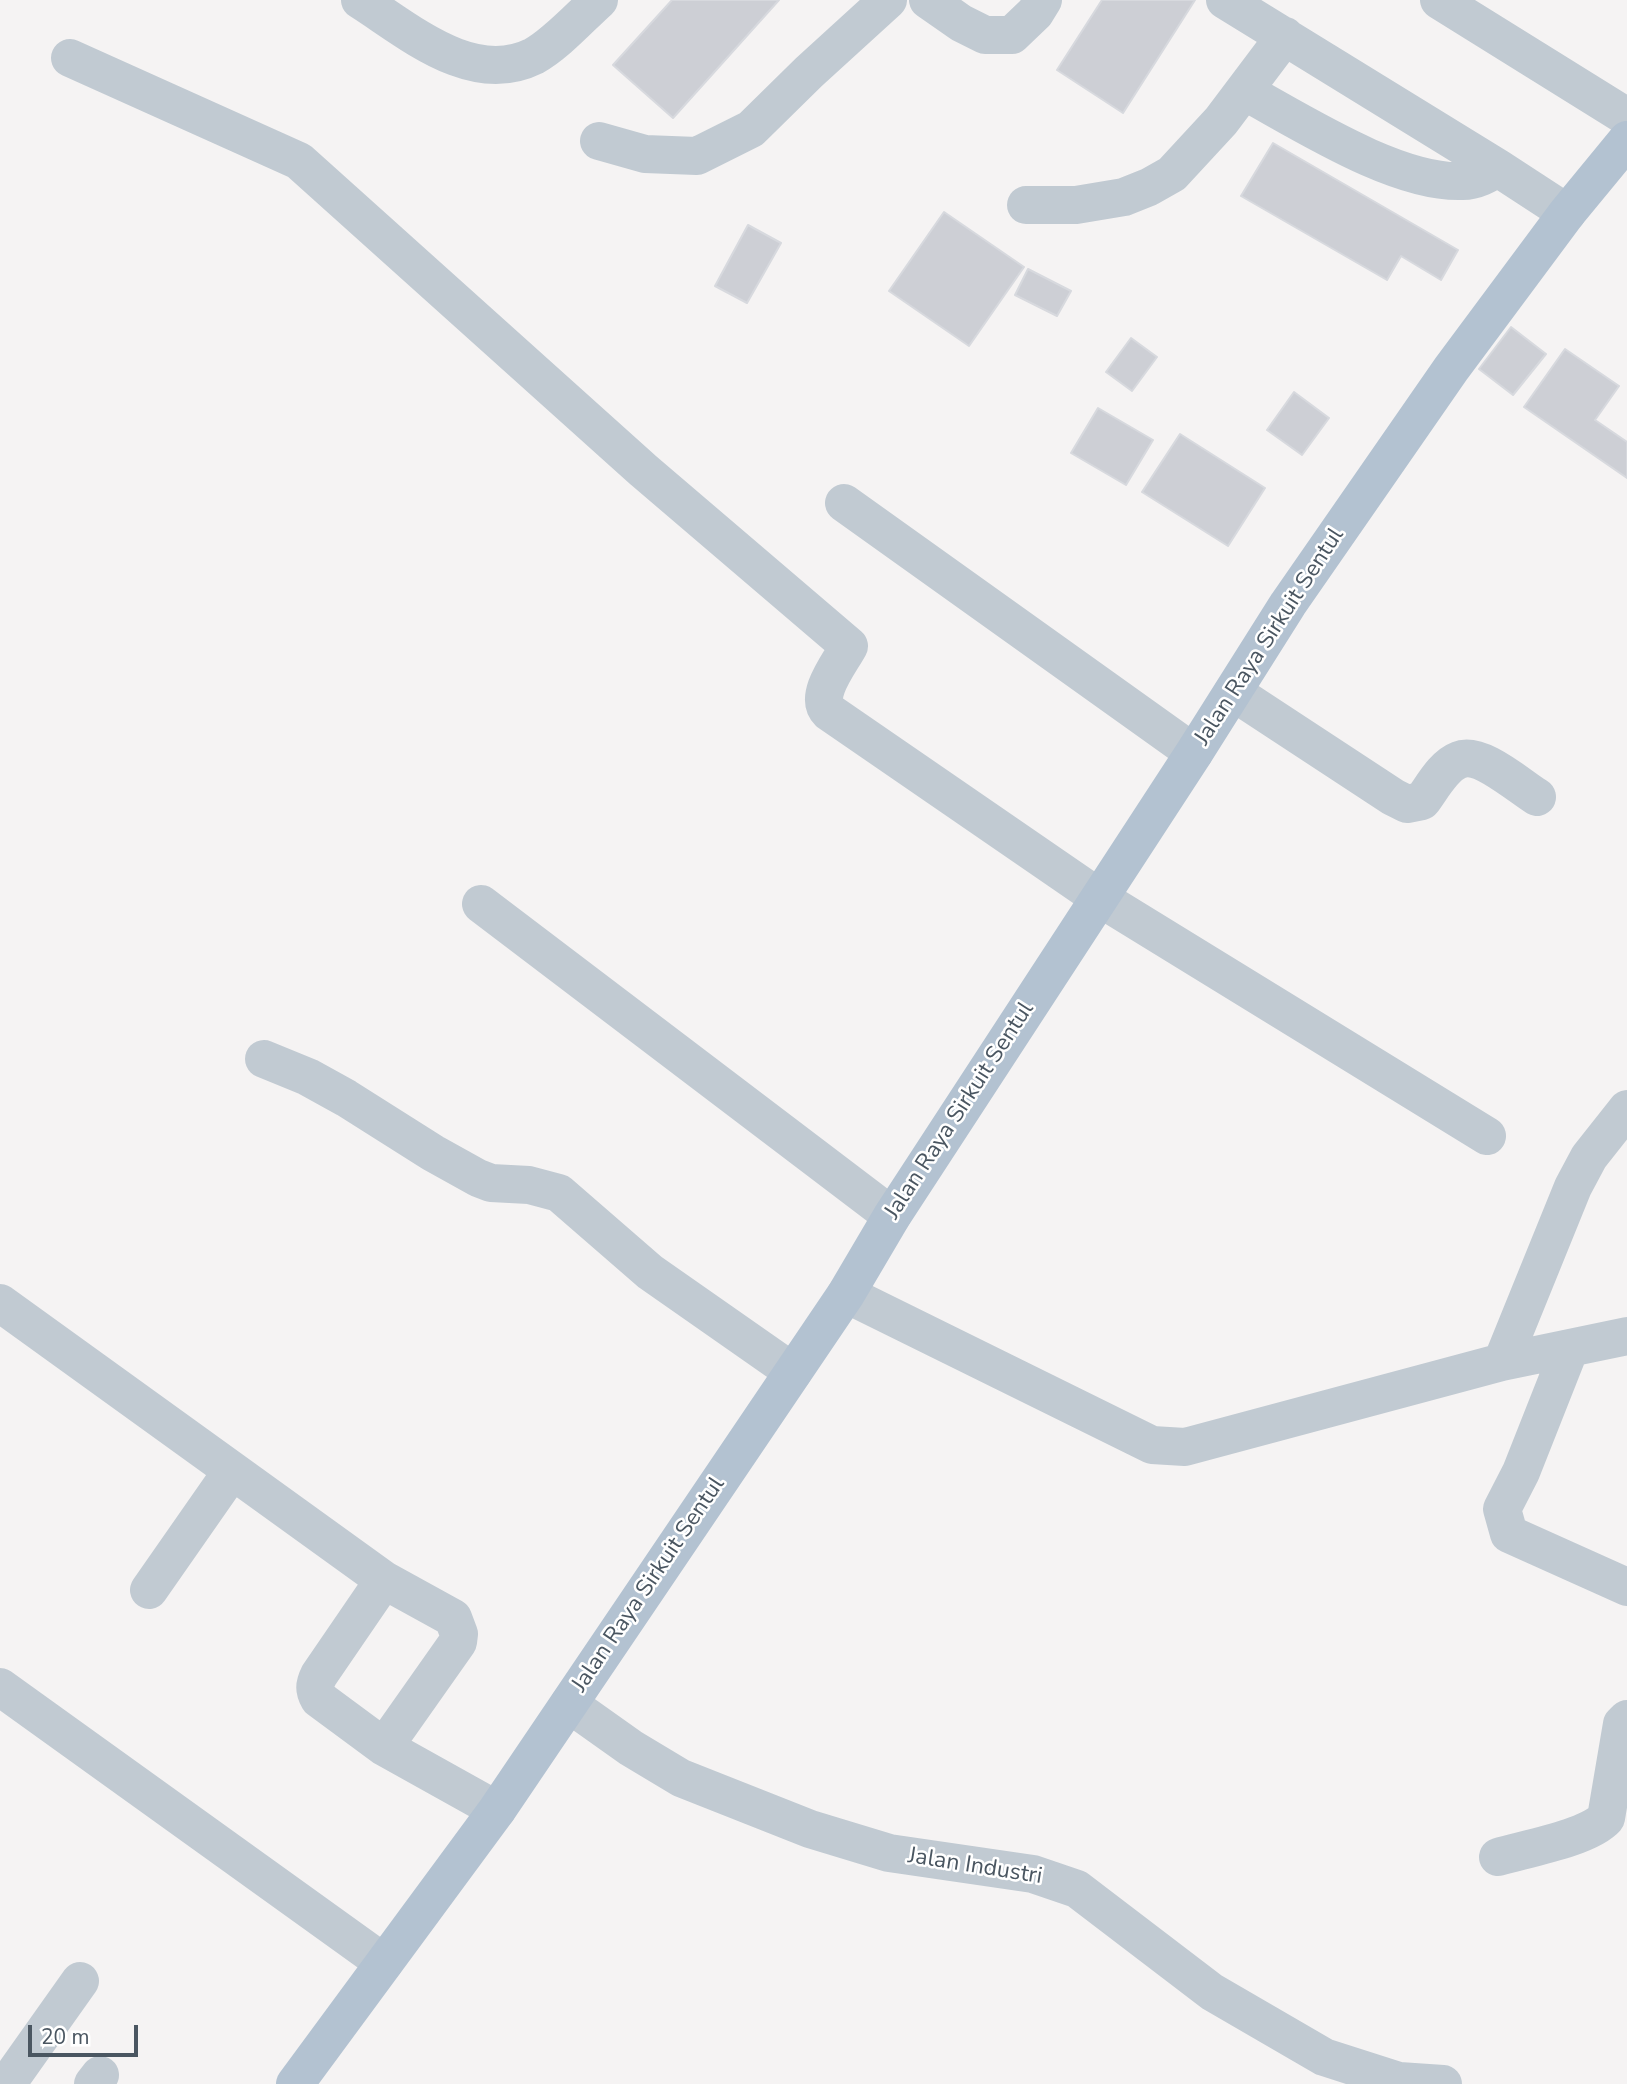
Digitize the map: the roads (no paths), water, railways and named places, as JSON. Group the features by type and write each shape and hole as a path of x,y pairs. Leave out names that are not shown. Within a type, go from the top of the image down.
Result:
{"main road":[{"name":"Jalan Raya Sirkuit Sentul","path":"295,2084 497,1810 846,1294 892,1216 1289,604 1451,369 1567,213 1627,139"}],"street":[{"path":"359,0 435,48 481,64 502,65 536,55 599,0"},
{"path":"599,141 645,154 698,156 751,129 808,72 888,0"},
{"path":"928,0 961,23 985,35 1012,35 1035,13 1043,0"},
{"path":"1225,0 1567,213"},
{"path":"1439,0 1627,117"},
{"path":"1026,205 1088,203 1124,197 1172,174 1199,146 1285,36"},
{"path":"70,58 299,161 643,470 849,646 823,694 823,704 829,712 1098,897 1487,1136"},
{"path":"1244,90 1350,148 1401,170 1440,179 1465,181 1484,176 1498,168"},
{"path":"844,503 1194,753"},
{"path":"1233,692 1407,804 1422,801 1446,770 1457,760 1469,758 1486,763 1537,797"},
{"path":"481,904 892,1216"},
{"path":"264,1059 308,1077 346,1098 478,1178 491,1183 529,1185 559,1193 650,1272 793,1372"},
{"path":"1502,1362 1573,1187 1589,1157 1627,1110"},
{"path":"846,1294 1152,1445 1166,1447 1185,1447 1502,1362 1627,1336"},
{"path":"0,1303 384,1580 453,1618 459,1634 458,1642 384,1747"},
{"path":"1570,1348 1521,1472 1502,1509 1504,1524 1509,1534 1627,1587"},
{"path":"149,1590 232,1471"},
{"path":"384,1580 319,1675 314,1688 319,1699 384,1747 497,1810"},
{"path":"0,1687 384,1963"},
{"name":"Jalan Industri","path":"569,1704 631,1748 681,1778 810,1829 870,1849 1032,1874 1077,1889 1212,1992 1324,2057 1399,2081 1443,2084"},
{"path":"1498,1857 1582,1833 1602,1823 1606,1818 1622,1724 1627,1719"},
{"path":"7,2084 80,1981"}]}
